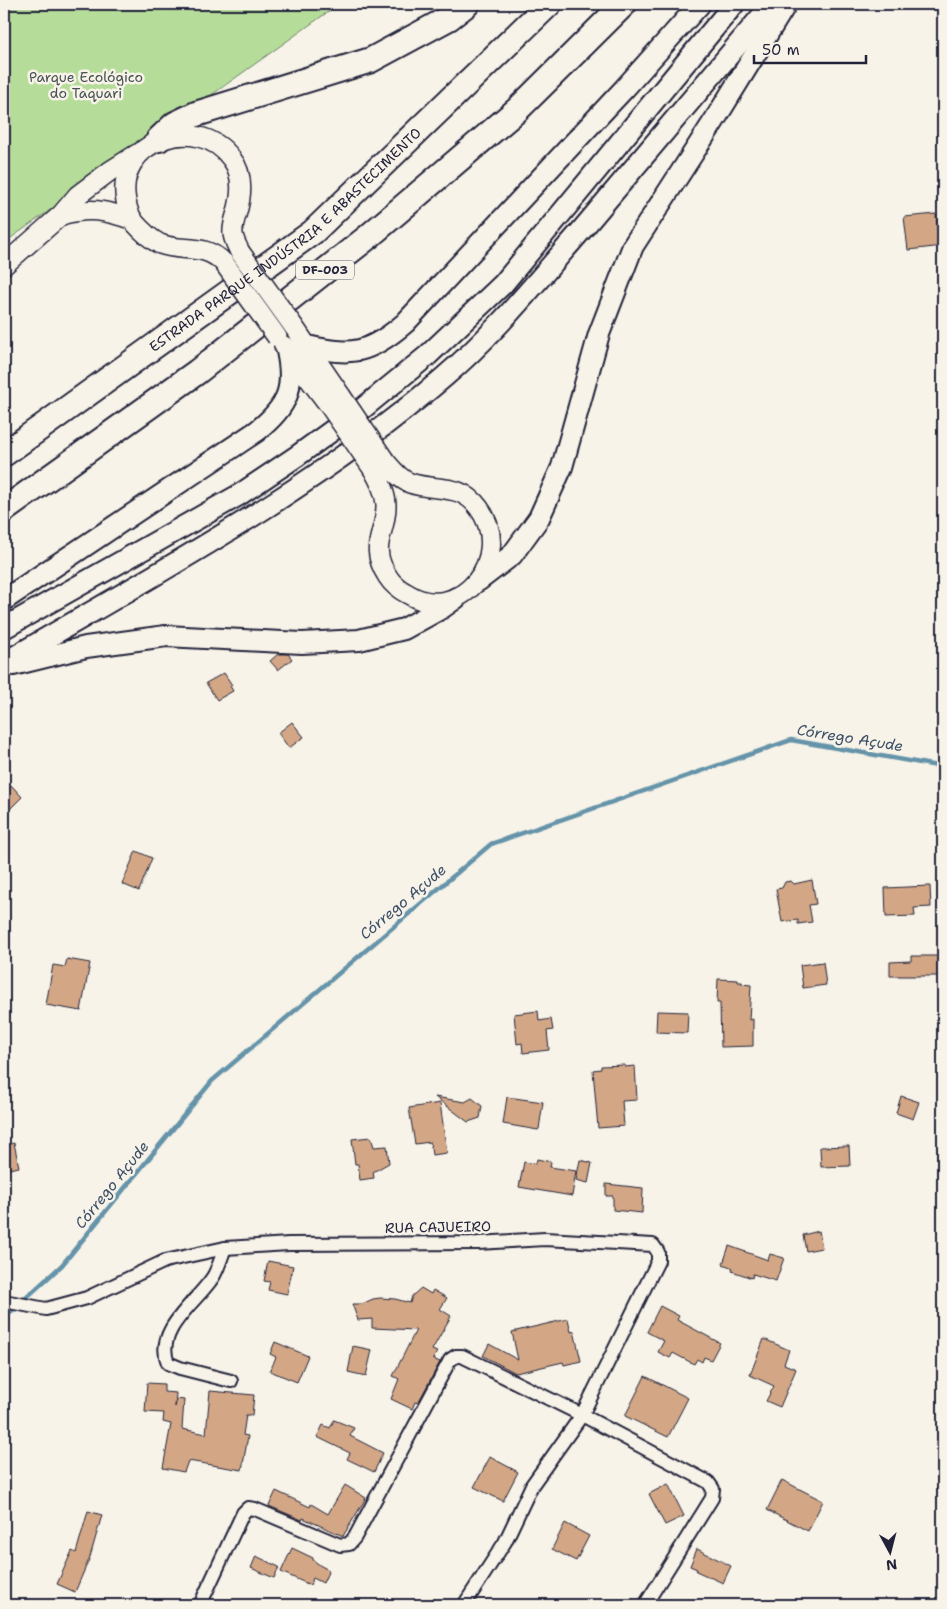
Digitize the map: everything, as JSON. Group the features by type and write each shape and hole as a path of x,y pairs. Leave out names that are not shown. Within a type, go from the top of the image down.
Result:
{"highway":[{"path":"150,145 175,124 196,114 371,60 449,18 467,4"},
{"name":"ESTRADA PARQUE INDÚSTRIA E ABASTECIMENTO","path":"4,454 313,232 549,4"},
{"name":"DF-003","path":"4,510 197,372 368,237 517,110 624,4"}],"main road":[{"path":"307,346 328,351 345,352 373,346 387,339 405,323 624,89 700,4"},
{"path":"4,628 239,495 362,409 427,356 503,284 734,4"},
{"path":"4,663 270,507 314,478 386,425 445,377 505,319 772,4"},
{"path":"478,581 512,555 539,518 562,467 599,334 633,246 714,121 786,4"},
{"path":"4,600 272,420 280,411 290,384 290,368 282,344"},
{"path":"4,668 86,647 166,636 302,643 359,640 404,629 456,598"}],"street":[{"path":"4,265 61,215 78,195 150,145 174,136 202,137 220,146 233,160 241,183 241,195 233,233 235,242 240,252 307,346 334,400 379,465 409,483 448,488 460,492 470,498 480,509 487,523 490,538 490,555 486,568 478,581 456,598 440,602 426,601 404,592 388,578 381,564 378,550 386,505 380,481 379,465"},
{"path":"150,145 131,165 125,181 126,202 133,220 151,238 161,244 210,252 218,257 282,344 334,400"},
{"path":"61,215 88,209 116,214 133,220"},
{"name":"RUA CAJUEIRO","path":"4,1301 46,1309 87,1298 165,1261 225,1248 289,1244 478,1243 545,1239 653,1246 658,1252 658,1261 582,1415"},
{"path":"225,1248 214,1276 169,1332 165,1344 165,1355 168,1362 180,1368 231,1381"},
{"path":"200,1605 243,1513 248,1508 255,1509 340,1544 349,1544 355,1537 450,1360 456,1356 462,1356 582,1415 708,1482 713,1489 712,1498 646,1605"},
{"path":"464,1605 505,1542 532,1485 582,1415"}],"green space":[{"name":"Parque Ecológico do Taquari","path":"4,4 339,4 4,243"}],"building":[{"path":"936,214 938,235 943,235 943,246 908,250 904,217"},
{"path":"278,654 288,654 292,659 278,670 270,661"},
{"path":"224,673 232,685 230,686 233,691 217,700 206,683"},
{"path":"292,722 304,737 289,748 278,733"},
{"path":"12,786 22,797 4,815 4,794"},
{"path":"136,851 152,858 139,891 122,884"},
{"path":"812,880 816,904 809,905 812,922 798,924 798,920 782,922 776,889 782,888 785,882 791,881 794,884"},
{"path":"930,886 931,907 914,908 915,916 886,917 885,888"},
{"path":"911,956 939,956 940,976 890,976 890,962 911,961"},
{"path":"67,959 90,963 81,1011 46,1005 53,965 65,967"},
{"path":"823,962 826,985 803,988 800,965"},
{"path":"718,979 738,980 742,984 751,985 749,1020 753,1019 753,1046 721,1047 720,1003 717,1003"},
{"path":"538,1011 539,1021 551,1019 553,1030 547,1031 549,1050 523,1053 522,1043 517,1044 514,1014"},
{"path":"657,1011 688,1012 687,1033 656,1032"},
{"path":"625,1065 625,1067 635,1066 637,1100 622,1101 624,1126 598,1128 593,1070 601,1069 601,1066"},
{"path":"901,1096 919,1102 913,1119 896,1113"},
{"path":"435,1097 465,1102 472,1098 482,1106 480,1118 468,1122"},
{"path":"507,1097 543,1102 538,1130 503,1124"},
{"path":"440,1103 447,1153 432,1155 430,1142 415,1144 409,1108"},
{"path":"371,1137 374,1147 387,1146 389,1163 373,1172 374,1178 360,1180 358,1164 355,1164 352,1139"},
{"path":"14,1143 19,1167 4,1170 4,1146"},
{"path":"849,1146 850,1166 821,1167 820,1147"},
{"path":"537,1159 551,1162 550,1167 576,1171 572,1196 519,1187 524,1162 536,1164"},
{"path":"580,1160 592,1163 588,1183 576,1180"},
{"path":"606,1184 643,1188 642,1213 613,1210 613,1196 606,1196"},
{"path":"819,1231 822,1248 806,1251 803,1235"},
{"path":"729,1246 768,1260 770,1254 784,1258 776,1281 753,1274 752,1278 732,1271 733,1268 723,1264"},
{"path":"268,1261 293,1266 287,1294 268,1290 270,1282 264,1281"},
{"path":"421,1288 431,1294 433,1290 447,1298 440,1309 451,1316 432,1350 437,1352 433,1359 440,1362 418,1403 415,1402 412,1409 391,1399 399,1379 393,1376 416,1330 372,1328 372,1319 358,1320 352,1304 362,1304 380,1298 410,1303 412,1296"},
{"path":"660,1306 679,1316 677,1320 720,1343 711,1360 704,1357 702,1362 697,1359 694,1364 673,1353 670,1358 658,1352 664,1341 647,1332"},
{"path":"568,1319 571,1332 574,1331 581,1361 564,1365 563,1362 516,1373 483,1356 489,1344 518,1360 512,1332"},
{"path":"764,1339 789,1350 784,1364 796,1369 780,1407 766,1401 774,1386 750,1375"},
{"path":"275,1342 308,1356 297,1382 270,1371 276,1357 270,1354"},
{"path":"353,1346 372,1350 366,1376 348,1372"},
{"path":"645,1376 688,1398 668,1437 625,1416"},
{"path":"147,1383 164,1384 164,1392 176,1393 175,1407 177,1399 184,1400 182,1429 206,1434 210,1391 254,1395 252,1415 246,1415 243,1435 248,1436 242,1470 188,1461 184,1472 163,1468 171,1424 163,1422 164,1413 145,1412"},
{"path":"334,1420 354,1428 350,1436 383,1453 374,1472 347,1459 350,1453 317,1437 323,1425 330,1428"},
{"path":"490,1457 518,1472 503,1501 474,1487"},
{"path":"782,1480 823,1501 808,1531 767,1510"},
{"path":"668,1484 684,1516 665,1525 649,1494"},
{"path":"345,1485 366,1498 343,1536 303,1518 302,1520 269,1506 276,1491 310,1507 311,1504 328,1514"},
{"path":"88,1511 102,1515 90,1557 75,1592 57,1584 72,1551 76,1553"},
{"path":"565,1523 589,1536 576,1561 552,1549"},
{"path":"292,1548 313,1558 321,1566 329,1570 323,1583 313,1578 310,1585 281,1572"},
{"path":"697,1549 731,1566 723,1583 696,1571 697,1569 690,1566"},
{"path":"256,1556 279,1567 274,1578 251,1568"}],"waterway":[{"name":"Córrego Açude","path":"4,1318 62,1265 212,1081 491,844 791,740 943,767"}]}
